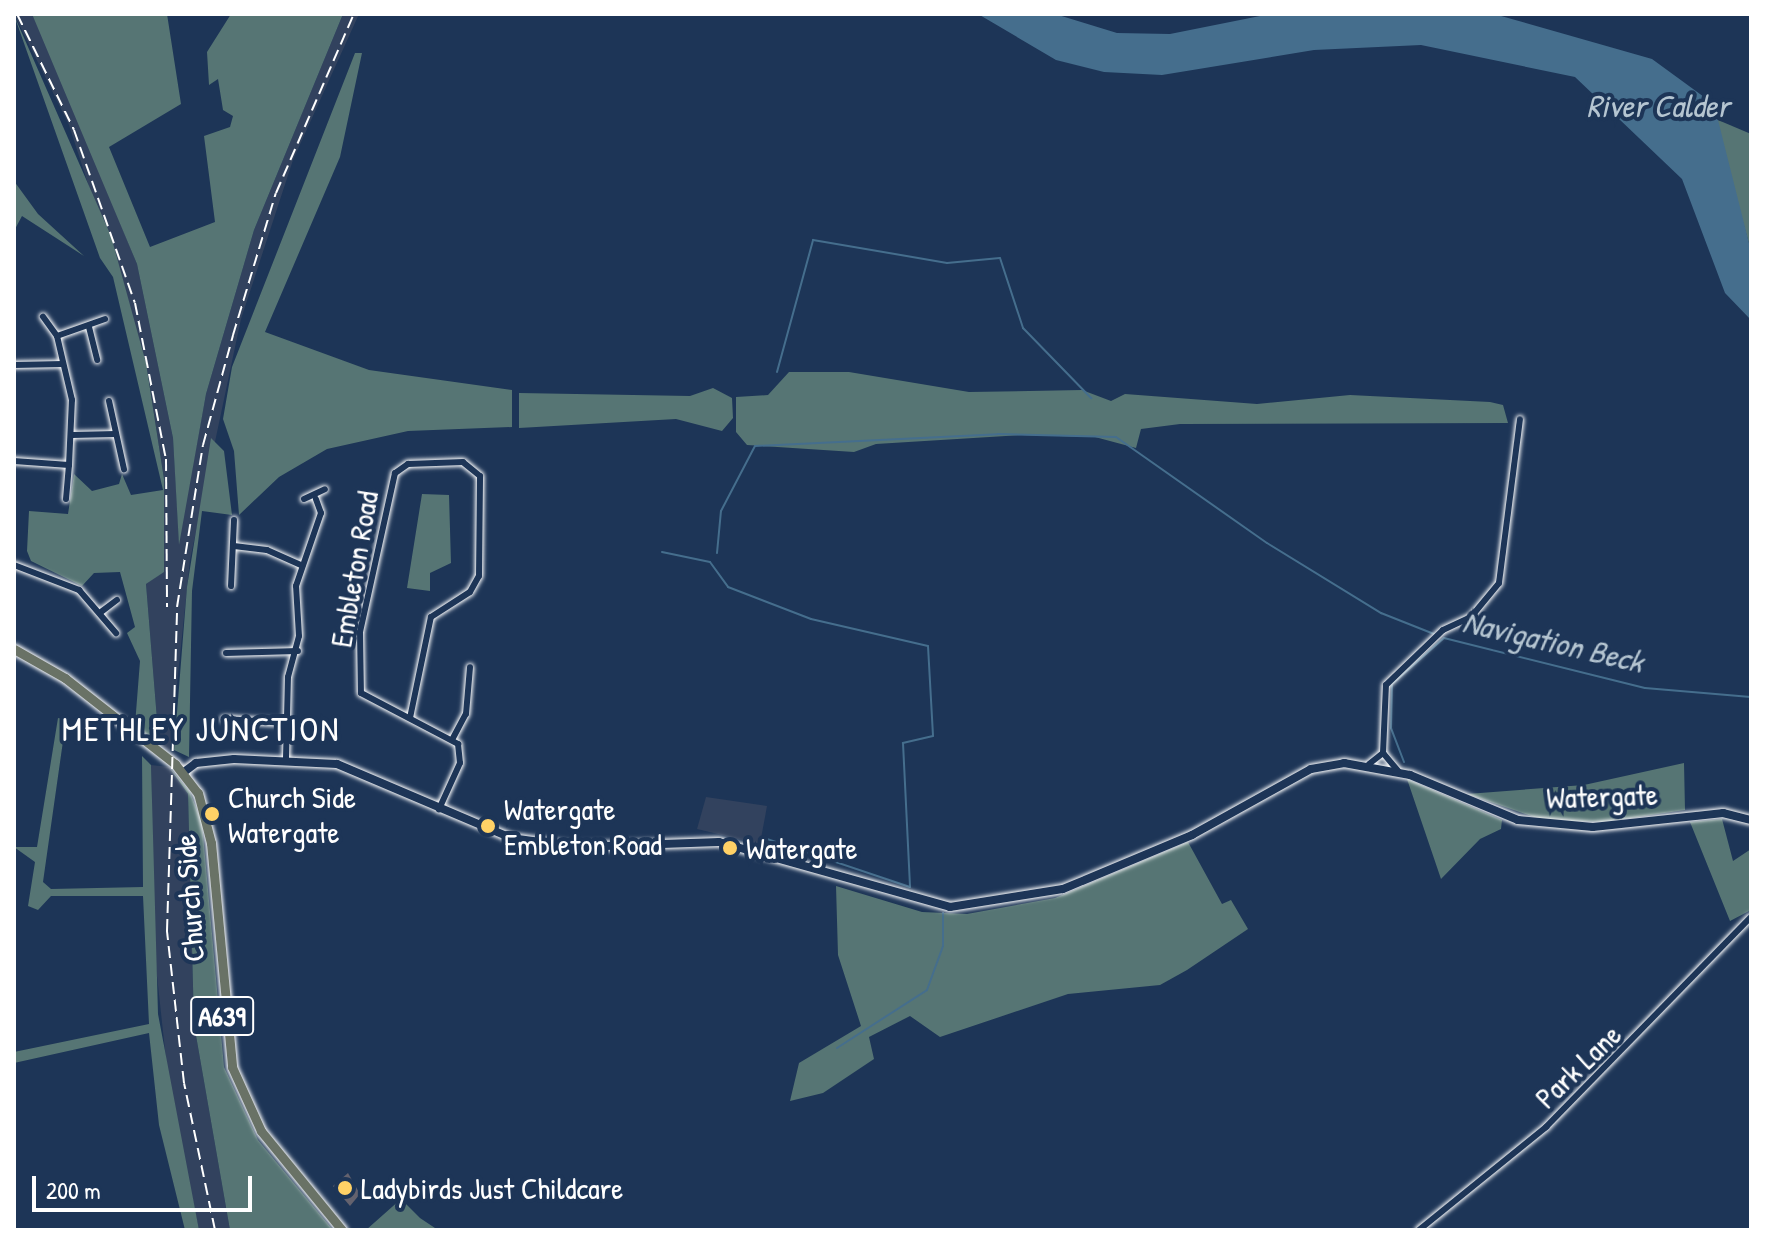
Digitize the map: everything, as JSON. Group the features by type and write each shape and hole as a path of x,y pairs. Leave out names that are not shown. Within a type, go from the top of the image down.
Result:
{"main road":[{"name":"A639","path":"14,649 65,678 184,772"},
{"name":"Watergate","path":"184,772 205,761 286,758 359,769 439,809 546,845 748,847 913,902 950,907 1063,889 1192,835 1311,769 1369,764 1537,823 1593,827 1723,813 1751,820"},
{"name":"Church Side","path":"184,772 208,820 224,1033 236,1076 261,1131 342,1230"}],"street":[{"path":"43,317 57,336 72,435 66,499"},
{"path":"57,336 105,319"},
{"path":"89,327 97,360"},
{"path":"14,365 63,364"},
{"path":"109,401 124,469"},
{"path":"1369,764 1383,753 1392,676 1443,630 1471,617 1504,570 1520,419"},
{"path":"72,435 116,434"},
{"path":"14,461 69,465"},
{"name":"Embleton Road","path":"410,718 431,617 470,592 479,576 480,476 463,462 408,464 395,473 364,608 361,693 410,718 453,738"},
{"path":"304,499 316,499 325,489"},
{"path":"286,758 288,677 298,651 301,565 321,513 316,499"},
{"path":"231,586 234,520"},
{"path":"234,546 267,550 301,565"},
{"path":"14,565 73,587 101,612 116,633"},
{"path":"101,612 117,600"},
{"path":"226,653 298,651"},
{"path":"439,809 460,763 453,738 466,714 470,667"},
{"path":"224,719 287,723"},
{"path":"1383,753 1399,772"},
{"name":"Park Lane","path":"1419,1230 1546,1127 1751,917"}],"shaded area":[{"path":"14,14 32,14 45,39 137,264 173,438 179,539 206,394 254,230 343,14 359,14 293,160 241,319 190,560 170,751 159,744 146,584 164,571 164,479 146,363 69,125"},
{"path":"151,765 169,767 188,794 194,1024 230,1230 199,1230 169,1087 154,948"},
{"path":"706,797 767,806 760,844 697,829"}],"green space":[{"path":"32,14 167,14 181,104 109,147 150,247 215,222 204,136 230,127 233,116 223,110 218,79 209,85 207,52 231,14 343,14 254,230 206,394 179,545 173,438 137,264"},
{"path":"14,15 111,236 146,363 164,479 164,572 146,584 159,744 135,725 140,661 127,633 135,627 120,572 94,573 82,586 31,561 27,551 29,511 68,514 74,474 92,491 119,484 122,474 131,495 163,490 113,277 100,258"},
{"path":"355,53 362,53 340,157 265,332 369,370 512,390 512,427 408,431 327,449 279,477 239,515 234,451 223,419 232,367"},
{"path":"1718,120 1751,134 1751,251 1717,128"},
{"path":"14,181 38,214 84,256 22,216 14,231"},
{"path":"789,372 849,372 969,392 1082,390 1111,401 1125,394 1257,404 1350,395 1490,402 1503,405 1508,423 1180,424 1141,429 1136,448 1095,437 1022,435 876,444 854,452 747,445 736,432 736,397 768,395"},
{"path":"713,388 732,398 733,418 722,431 676,419 519,428 519,393 690,396"},
{"path":"211,438 224,451 232,515 202,511 192,591 189,757 174,750 187,587"},
{"path":"422,494 449,495 451,563 430,573 430,591 407,588"},
{"path":"58,718 66,720 43,882 51,889 143,887 142,756 151,765 158,1014 199,1230 185,1230 159,1125 149,1033 14,1063 14,1052 149,1024 143,896 51,896 38,910 28,906 35,862 14,847 37,847"},
{"path":"1684,763 1685,810 1604,822 1543,820 1467,794 1584,785"},
{"path":"169,767 190,792 202,823 224,1067 258,1140 333,1230 230,1230 194,1024 188,794"},
{"path":"1407,779 1502,820 1501,829 1480,839 1441,879"},
{"path":"1722,819 1733,861 1751,849 1751,910 1730,921 1690,822"},
{"path":"1188,842 1222,904 1231,900 1248,929 1187,970 1160,985 1068,994 940,1037 910,1016 869,1037 874,1059 823,1093 790,1101 799,1063 861,1026 838,955 836,886 922,912 967,914 1055,898"},
{"path":"401,1199 420,1218 438,1230 366,1230"}],"water":[{"name":"River Calder","path":"978,14 1055,14 1117,33 1170,34 1270,14 1494,14 1652,59 1726,113 1696,99 1718,120 1751,251 1751,320 1725,293 1682,179 1575,77 1421,45 1314,50 1162,75 1104,72 1056,60"}],"building":[{"name":"Ladybirds Just Childcare","path":"348,1173 360,1194 350,1206 333,1186"}],"waterway":[{"path":"777,372 813,240 947,263 1000,258 1023,328 1091,398"},
{"path":"717,553 721,511 755,446 998,434 1116,437 1267,543 1381,613 1434,634"},
{"path":"662,552 710,562 728,587 811,619 928,646 933,736 903,743 910,887 761,837"},
{"name":"Navigation Beck","path":"1404,762 1391,728 1392,684 1444,638 1645,688 1751,697"},
{"path":"837,1048 927,990 943,946 943,913"}],"railway":[{"path":"17,14 74,130 135,303 166,459 167,607"},
{"path":"215,1230 184,1083 167,931 177,607 203,445 233,335 276,193 354,14"}],"place":[{"name":"Church Side Watergate","path":"212,814"},
{"name":"Watergate Embleton Road","path":"488,826"},
{"name":"Watergate","path":"730,848"},
{"name":"Ladybirds Just Childcare","path":"345,1188"}],"district":[{"name":"METHLEY JUNCTION","path":"201,730"}]}
